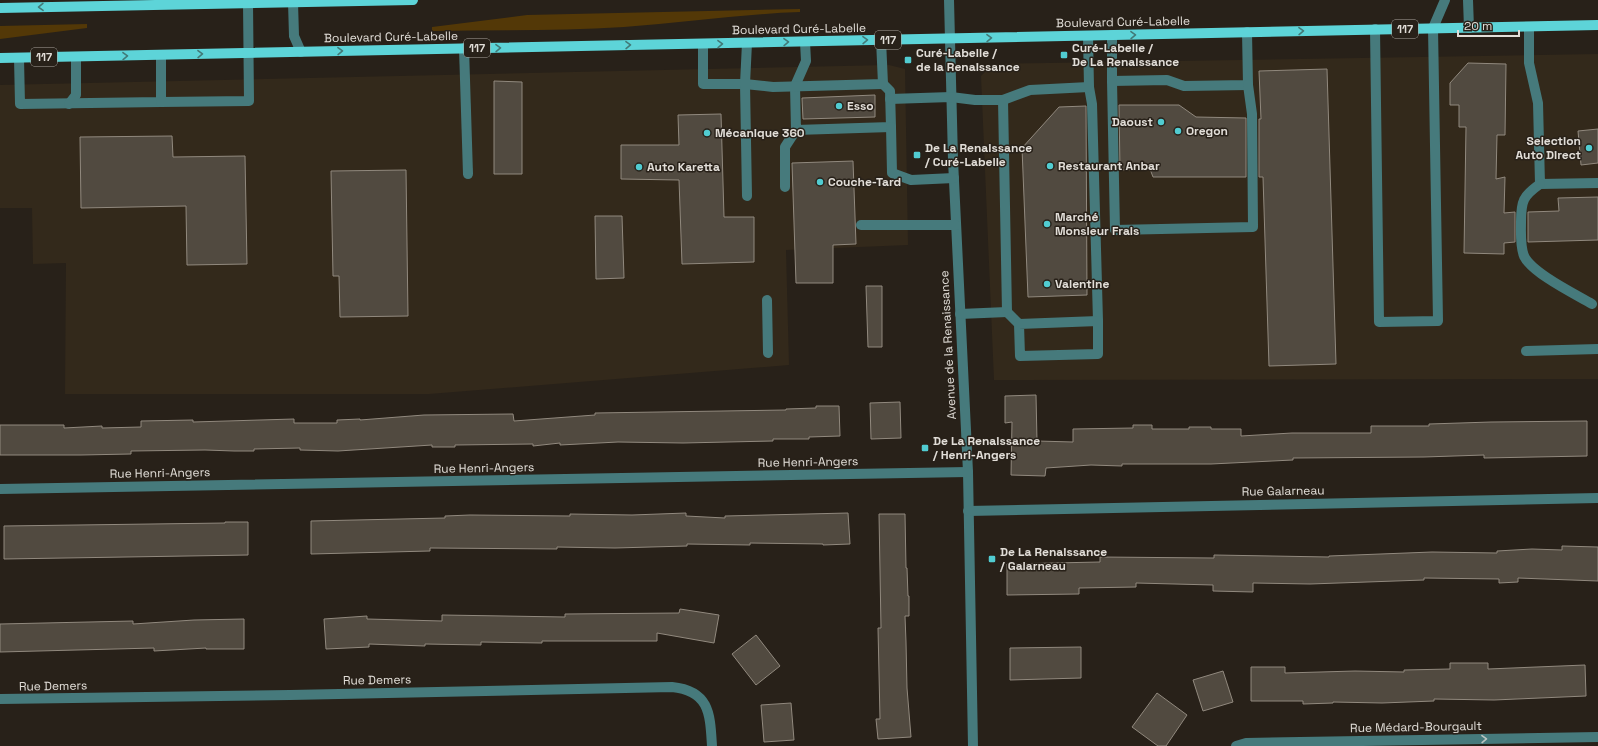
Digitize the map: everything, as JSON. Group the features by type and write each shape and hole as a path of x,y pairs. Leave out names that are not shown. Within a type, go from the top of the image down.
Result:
{"main road":[{"path":"0,8 413,0"},
{"name":"Boulevard Curé-Labelle","path":"0,58 1598,25"}],"street":[{"name":"Avenue de la Renaissance","path":"949,0 954,178 968,472 973,746"},
{"path":"1375,30 1379,322 1438,321 1433,28 1445,0"},
{"path":"1468,0 1469,28"},
{"path":"293,2 294,36 301,52"},
{"path":"19,58 20,104 249,101 248,3"},
{"path":"1529,26 1529,63 1538,103 1540,184"},
{"path":"1112,35 1115,230 1253,227 1252,114 1248,85 1247,32"},
{"path":"1019,324 1020,356 1098,354 1092,104 1089,87 1088,36"},
{"path":"881,40 883,84 890,91 892,173 911,180 954,178"},
{"path":"785,187 785,148 796,130 794,86 806,60 805,42"},
{"path":"747,43 745,84 747,196"},
{"path":"703,44 703,84 745,84 773,87 883,84"},
{"path":"464,48 468,174"},
{"path":"161,55 161,102"},
{"path":"69,104 76,95 76,57"},
{"path":"1112,81 1167,80 1184,86 1248,85"},
{"path":"890,99 951,97 975,100 1003,100 1030,90 1089,87"},
{"path":"1003,100 1006,312"},
{"path":"796,130 891,127"},
{"path":"1592,304 1540,272 1528,262 1524,256 1521,238 1522,207 1526,195 1540,184 1598,183"},
{"path":"861,226 956,225"},
{"path":"767,300 768,353"},
{"path":"960,314 1006,312 1019,324 1098,322"},
{"path":"1526,350 1598,350"},
{"name":"Rue Henri-Angers","path":"0,489 968,472"},
{"name":"Rue Galarneau","path":"968,511 1598,498"},
{"name":"Rue Demers","path":"0,699 298,695 672,686 688,689 694,692 704,702 708,709 711,723 712,746"},
{"name":"Rue Médard-Bourgault","path":"1236,746 1246,743 1598,737"}],"shaded area":[{"path":"800,9 800,12 624,27 552,30 432,31 432,27 527,15"},
{"path":"87,24 87,28 0,39 0,26"},
{"path":"1598,54 1598,379 994,380 981,76 993,64"},
{"path":"889,65 905,69 908,245 786,250 789,365 429,394 65,394 66,263 33,264 32,208 0,208 0,85"}],"building":[{"path":"1468,63 1506,64 1505,135 1497,135 1496,179 1505,177 1504,213 1515,212 1515,242 1504,243 1504,254 1464,253 1466,127 1459,127 1459,105 1450,105 1450,83"},
{"path":"1327,69 1336,364 1269,366 1263,177 1259,177 1259,119 1261,119 1259,71"},
{"path":"494,81 522,82 522,174 494,174"},
{"path":"875,95 875,117 803,119 802,98"},
{"path":"1119,105 1179,105 1196,117 1246,118 1246,177 1153,177 1150,169 1120,170"},
{"path":"1086,106 1087,295 1028,297 1022,148 1059,107"},
{"path":"721,114 724,217 754,217 754,262 682,264 679,180 621,179 621,145 679,145 678,115"},
{"path":"1598,129 1598,163 1581,165 1578,131"},
{"path":"172,136 173,157 245,156 247,264 187,265 186,206 81,208 80,137"},
{"path":"853,161 856,244 833,245 833,283 796,283 792,163"},
{"path":"406,170 408,316 340,317 339,276 333,276 331,171"},
{"path":"1598,197 1598,240 1528,242 1528,212 1559,211 1558,198"},
{"path":"595,216 622,216 624,278 596,279"},
{"path":"866,286 882,286 882,347 868,347"},
{"path":"1036,395 1037,441 1073,442 1073,429 1133,428 1133,425 1152,425 1152,429 1189,429 1189,427 1211,427 1211,429 1241,429 1241,436 1292,433 1371,433 1371,426 1429,426 1429,424 1491,422 1587,421 1587,456 1484,458 1484,455 1293,458 1293,460 1211,464 1122,464 1122,466 1091,465 1046,468 1045,476 1011,475 1012,422 1005,423 1005,396"},
{"path":"900,402 901,438 871,439 870,403"},
{"path":"816,406 839,406 840,436 809,437 809,439 773,439 773,441 683,443 618,442 560,445 560,443 533,446 533,444 455,445 455,447 432,447 432,445 338,451 300,450 300,448 254,449 254,451 131,451 131,454 0,455 0,425 64,425 64,428 102,426 102,428 141,427 141,421 193,420 193,422 294,419 294,423 337,423 337,420 360,420 424,415 513,414 514,421 595,415 595,413 786,410 816,408"},
{"path":"686,513 686,516 725,518 725,516 848,513 850,544 687,544 687,546 615,548 557,547 557,549 430,548 430,551 311,554 311,521 445,518 445,516 470,515 570,516 570,514 632,515"},
{"path":"879,514 905,514 909,616 905,616 907,688 911,737 878,739 876,719 880,719 878,628 881,628"},
{"path":"248,522 248,555 4,559 4,526"},
{"path":"1562,546 1598,547 1598,581 1518,578 1518,582 1499,583 1499,579 1424,578 1424,580 1310,584 1253,583 1253,592 1213,591 1213,585 1136,583 1136,587 1079,588 1079,594 1007,595 1007,564 1100,562 1100,557 1214,558 1214,555 1329,557 1432,552 1497,553 1497,551 1532,549 1562,550"},
{"path":"680,609 719,615 714,643 657,633 657,641 542,641 542,643 481,642 481,645 425,644 425,646 369,644 369,647 326,649 324,619 367,616 367,619 442,621 442,615 565,617 565,614 679,613"},
{"path":"244,619 244,649 206,648 154,651 154,648 0,652 0,624 133,621 133,624 194,620"},
{"path":"756,635 780,666 756,685 732,654"},
{"path":"1081,647 1081,678 1010,680 1010,648"},
{"path":"1450,663 1488,663 1488,669 1585,665 1586,696 1494,700 1434,699 1434,701 1382,703 1333,702 1303,704 1303,701 1251,701 1251,667 1285,667 1285,673 1355,671 1404,672 1404,670 1450,669"},
{"path":"1223,671 1233,702 1203,711 1193,680"},
{"path":"1157,693 1187,715 1166,746 1158,746 1132,727"},
{"path":"791,703 794,740 764,742 761,705"}],"place":[{"name":"Curé-Labelle / De La Renaissance","path":"1064,55"},
{"name":"Curé-Labelle / de la Renaissance","path":"908,60"},
{"name":"Esso","path":"839,106"},
{"name":"Daoust","path":"1161,122"},
{"name":"Oregon","path":"1178,131"},
{"name":"Mécanique 360","path":"707,133"},
{"name":"Selection Auto Direct","path":"1589,148"},
{"name":"De La Renaissance / Curé-Labelle","path":"917,155"},
{"name":"Restaurant Anbar","path":"1050,166"},
{"name":"Auto Karetta","path":"639,167"},
{"name":"Couche-Tard","path":"820,182"},
{"name":"Marché Monsieur Frais","path":"1047,224"},
{"name":"Valentine","path":"1047,284"},
{"name":"De La Renaissance / Henri-Angers","path":"925,448"},
{"name":"De La Renaissance / Galarneau","path":"992,559"}]}
